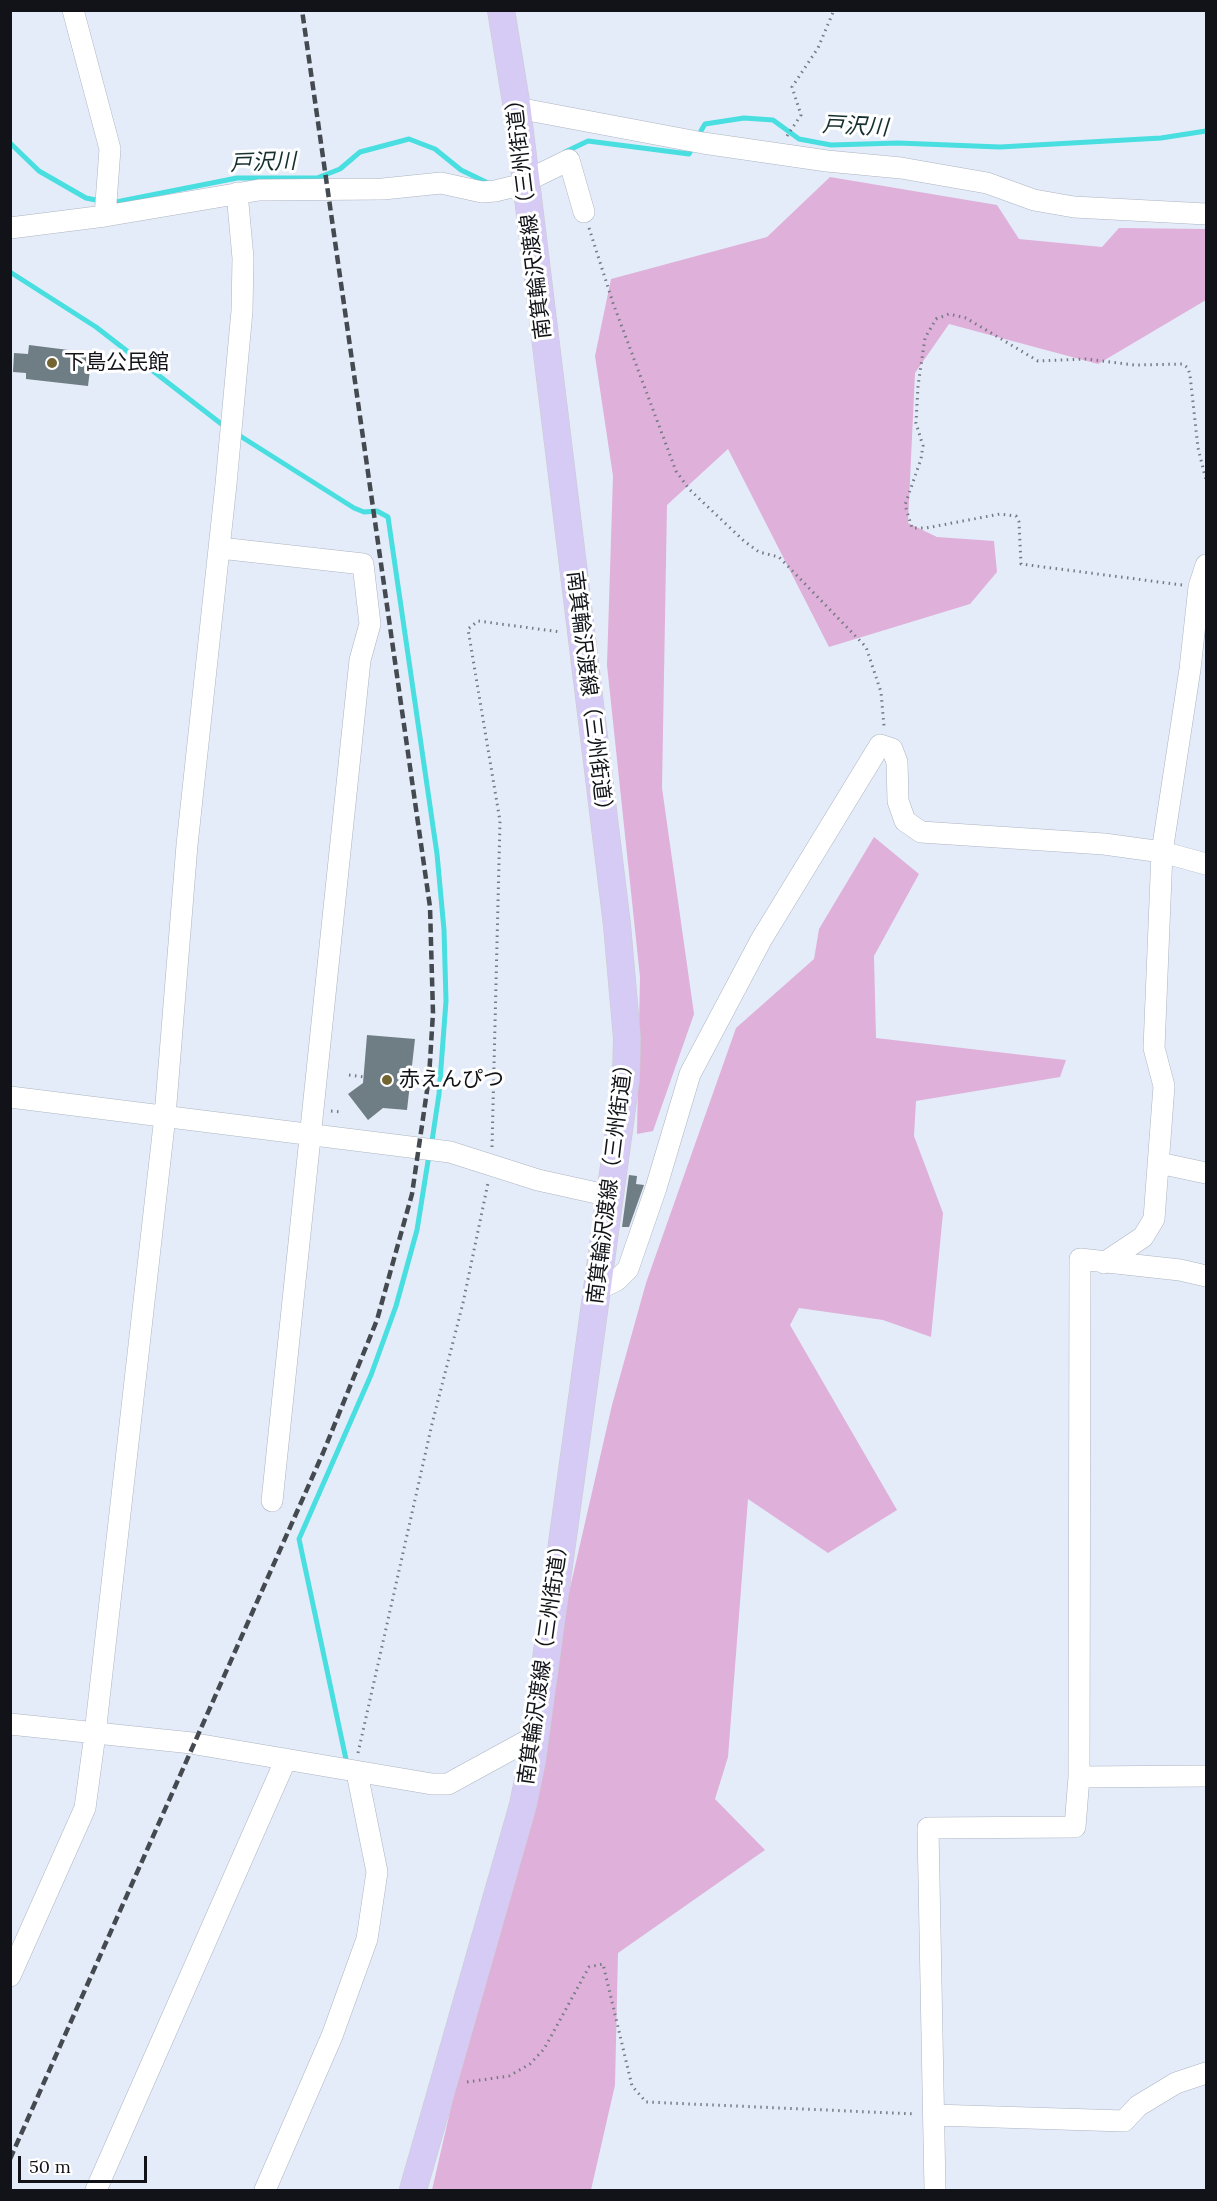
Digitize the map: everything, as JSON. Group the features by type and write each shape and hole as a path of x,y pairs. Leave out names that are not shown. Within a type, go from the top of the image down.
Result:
{"main road":[{"name":"南箕輪沢渡線（三州街道）","path":"413,2190 523,1805 599,1285 626,1079 627,1038 623,979 524,182 517,108 501,10"}],"street":[{"path":"73,10 110,149 106,206"},
{"path":"517,108 696,142 827,161 901,168 987,183 1034,200 1074,207 1206,214"},
{"path":"10,228 106,206 259,190 383,189 441,183 482,192 516,186 569,160 584,212"},
{"path":"10,1976 85,1808 95,1734 165,1116 187,845 220,548 242,310 243,258 237,193"},
{"path":"220,548 363,564 370,624 360,660 272,1502"},
{"path":"1104,1263 1143,1237 1154,1219 1164,1086 1154,1048 1162,852 1190,669 1198,587 1206,566"},
{"path":"599,1285 607,1285 628,1269 656,1188 690,1074 761,940 879,745 892,749 897,762 898,801 905,821 921,832 1104,844 1162,852 1206,864"},
{"path":"10,1097 450,1152 538,1180 610,1196"},
{"path":"1159,1163 1206,1173"},
{"path":"935,2190 928,1828 1075,1827 1079,1778 1080,1259 1180,1270 1206,1276"},
{"path":"10,1724 194,1743 357,1773 432,1784 448,1784 534,1737"},
{"path":"96,2190 286,1760"},
{"path":"265,2190 332,2036 367,1939 377,1872 357,1773"},
{"path":"1079,1778 1206,1776"},
{"path":"934,2115 1124,2121 1138,2106 1176,2083 1206,2073"}],"path":[{"path":"784,142 801,115 792,87 818,48 834,10"},
{"path":"584,212 613,303 676,471 689,489 744,541 759,552 779,557 866,646 881,692 886,748"},
{"path":"1198,587 1021,564 1019,522 1016,516 1000,514 926,528 912,528 905,505 921,459 923,446 916,423 918,386 926,338 936,319 949,314 966,318 1038,361 1086,359 1134,365 1183,364 1188,368 1190,375 1198,448 1206,480"},
{"path":"349,1075 364,1077"},
{"path":"444,2086 509,2076 530,2064 544,2049 589,1967 603,1964 632,2086 646,2102 934,2115"}],"shaded area":[{"path":"830,177 997,205 1019,239 1102,247 1119,228 1206,229 1206,300 1098,364 949,324 915,373 908,523 937,537 994,541 997,572 970,604 829,647 728,449 667,505 662,788 694,1014 653,1131 637,1134 640,977 607,665 613,476 595,356 611,279 767,237"},
{"path":"874,837 919,874 874,956 876,1038 1066,1060 1060,1077 916,1101 914,1136 943,1213 931,1337 883,1320 799,1308 790,1325 897,1510 828,1553 748,1499 728,1757 715,1799 765,1850 618,1953 615,2085 591,2190 432,2190 612,1405 646,1283 736,1028 814,959 819,929"}],"building":[{"name":"下島公民館","path":"29,345 92,353 88,386 26,379 26,373 13,372 14,353 28,354"},
{"name":"赤えんぴつ","path":"367,1035 415,1039 407,1110 383,1108 368,1120 348,1094 363,1083"},
{"path":"629,1175 637,1176 636,1184 644,1185 629,1227 622,1227"}],"waterway":[{"name":"戸沢川","path":"698,136 705,124 744,118 773,120 799,139 831,145 898,143 1000,147 1161,138 1206,131"},
{"name":"戸沢川","path":"111,203 237,178 317,178 340,169 360,152 409,139 435,149 461,170 488,183"},
{"name":"戸沢川","path":"565,152 588,141 689,154 693,147"},
{"name":"戸沢川","path":"10,143 39,171 86,198 101,201"},
{"path":"10,272 96,327 224,426"},
{"path":"237,434 354,508 364,512 377,511 388,517 437,854 444,930 446,1001 439,1094 432,1141"},
{"path":"347,1764 299,1539 371,1375 396,1306 417,1230 429,1155"}],"railway":[{"path":"10,2159 323,1453 377,1320 412,1194 429,1077 433,1013 430,907 302,10"}],"place":[{"name":"下島公民館","path":"52,363"},
{"name":"赤えんぴつ","path":"387,1080"}]}
